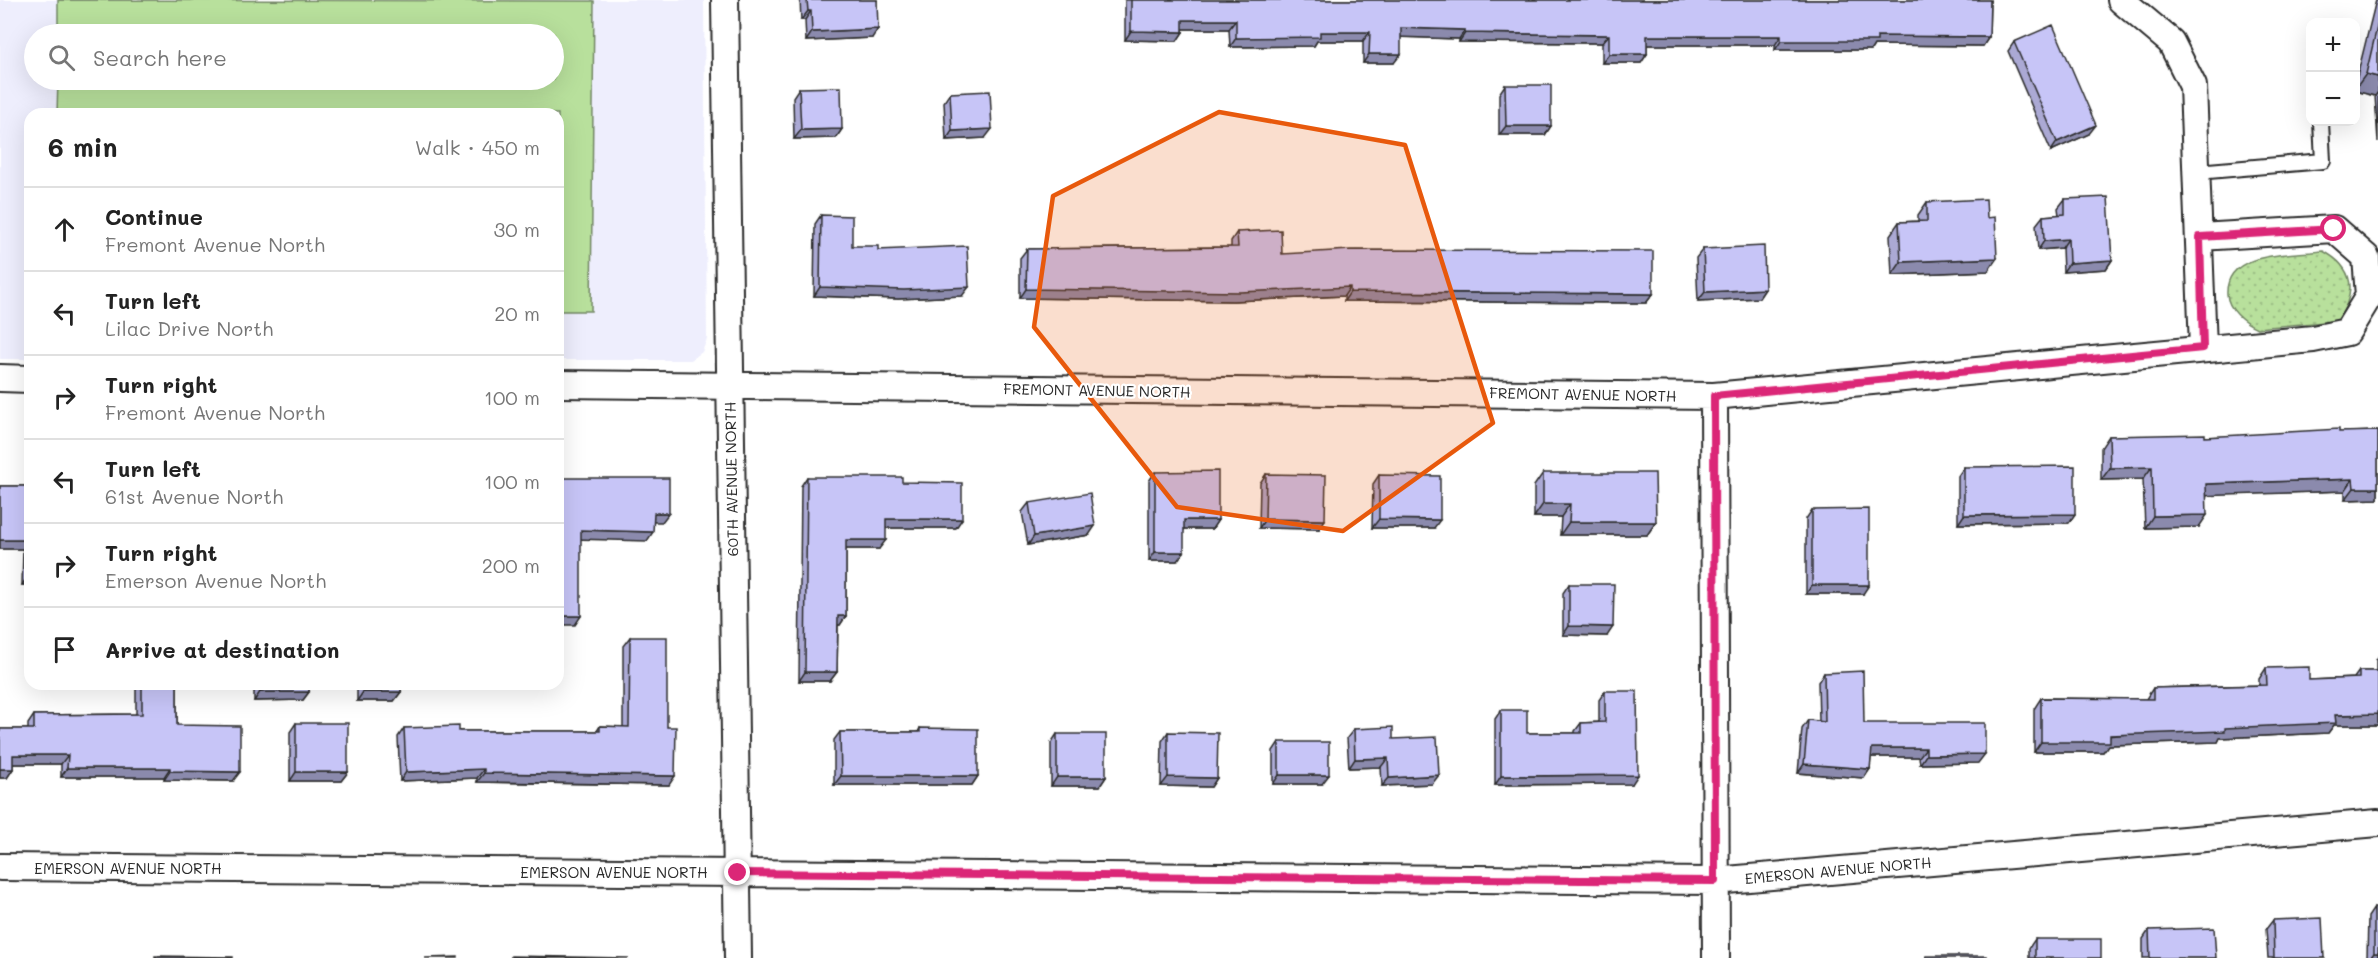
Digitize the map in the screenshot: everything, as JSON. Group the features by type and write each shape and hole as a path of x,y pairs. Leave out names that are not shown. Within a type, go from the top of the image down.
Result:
{"street":[{"name":"60TH AVENUE NORTH","path":"725,0 738,958"},
{"path":"2121,0 2172,42 2193,86 2203,348"},
{"name":"FREMONT AVENUE NORTH","path":"564,384 1714,396 2313,339 2347,332 2369,296 2366,257 2334,229 2200,237"},
{"path":"0,378 24,379"},
{"path":"1714,396 1716,958"},
{"name":"EMERSON AVENUE NORTH","path":"0,867 1715,881 2378,824"}],"lane":[{"path":"2197,172 2323,161 2321,126"}],"highlighted area":[{"path":"1219,112 1405,145 1493,423 1343,531 1177,507 1034,327 1053,196"}],"shaded area":[{"path":"0,0 704,0 707,339 702,352 691,360 564,360 564,108 24,108 24,359 0,359"}],"green space":[{"path":"58,0 594,1 591,311 564,311 564,108 57,108 58,90 564,90 564,24 58,24"},
{"path":"2323,251 2342,265 2350,282 2348,301 2337,321 2257,328 2242,319 2230,305 2227,294 2229,280 2237,269 2248,262 2278,255"}],"building":[{"path":"807,0 877,0 878,29 812,32 811,11 808,11"},
{"path":"1131,0 1990,0 1989,37 1877,36 1877,41 1781,41 1781,36 1647,36 1647,54 1609,54 1609,35 1465,33 1465,30 1401,28 1401,54 1369,54 1370,32 1320,32 1320,37 1236,38 1236,20 1183,20 1183,32 1131,31"},
{"path":"2378,23 2378,77 2366,74"},
{"path":"2053,25 2096,125 2057,142 2014,42"},
{"path":"1505,85 1551,85 1551,126 1506,126"},
{"path":"841,87 842,129 801,130 799,88"},
{"path":"990,91 992,129 952,131 950,93"},
{"path":"2108,197 2112,260 2069,263 2068,239 2044,241 2043,216 2065,214 2065,199"},
{"path":"1986,199 1987,218 1995,217 1997,258 1901,262 1899,222 1927,221 1927,202"},
{"path":"821,215 852,216 852,246 878,246 878,250 967,246 969,287 904,290 820,287"},
{"path":"1281,230 1282,254 1351,250 1653,251 1653,294 1350,292 1350,287 1240,292 1026,289 1027,249 1238,247 1237,232"},
{"path":"1764,246 1765,289 1705,292 1703,249"},
{"path":"2339,429 2339,432 2378,431 2378,488 2354,488 2353,479 2206,484 2207,515 2153,516 2152,467 2110,468 2109,436 2205,434 2205,437"},
{"path":"2075,466 2075,514 1964,515 1964,467"},
{"path":"1218,471 1218,520 1184,520 1184,552 1155,552 1155,472"},
{"path":"1543,473 1655,473 1656,522 1569,522 1570,504 1543,504"},
{"path":"1266,474 1326,475 1325,520 1265,519"},
{"path":"1379,475 1440,476 1440,520 1379,519"},
{"path":"807,477 902,477 902,482 962,483 962,519 886,519 886,540 846,540 846,616 838,616 837,672 805,672"},
{"path":"564,478 669,478 669,513 654,513 653,532 581,530 581,616 564,616"},
{"path":"0,486 24,486 24,540 0,540"},
{"path":"1090,493 1095,526 1034,536 1029,503"},
{"path":"1869,509 1869,585 1812,585 1812,510"},
{"path":"1569,584 1614,584 1613,627 1569,626"},
{"path":"630,637 667,637 667,727 676,727 675,776 484,773 484,769 406,772 404,728 459,726 459,731 600,731 600,726 629,727"},
{"path":"2309,667 2309,680 2359,678 2359,671 2378,671 2378,714 2335,715 2336,723 2225,728 2225,731 2110,735 2110,742 2041,742 2041,698 2153,699 2153,688 2267,685 2266,668"},
{"path":"1863,671 1864,723 1985,723 1985,754 1926,755 1926,748 1872,748 1870,769 1804,764 1808,720 1825,722 1824,673"},
{"path":"142,690 177,690 177,725 240,726 240,772 170,771 170,768 67,768 68,755 13,755 13,769 0,769 0,729 34,729 34,715 142,714"},
{"path":"260,690 309,690 309,692 260,692"},
{"path":"363,690 401,690 401,692 363,692"},
{"path":"1605,691 1637,691 1638,775 1501,776 1501,710 1527,710 1527,733 1581,733 1581,723 1605,722"},
{"path":"296,723 348,723 348,772 296,772"},
{"path":"1393,727 1393,739 1437,737 1439,775 1389,778 1388,758 1355,759 1354,729"},
{"path":"920,728 978,729 978,776 841,776 840,732 920,732"},
{"path":"1168,732 1218,733 1217,778 1168,777"},
{"path":"1057,734 1106,734 1106,777 1057,777"},
{"path":"1279,742 1329,742 1329,775 1279,775"},
{"path":"2374,908 2378,908 2378,953 2374,953"},
{"path":"2322,918 2324,958 2274,958 2273,920"},
{"path":"2214,928 2216,958 2150,958 2149,930"},
{"path":"2035,939 2101,939 2101,958 2035,958"},
{"path":"155,956 233,957 233,958 155,958"},
{"path":"511,956 629,958 511,958"},
{"path":"1926,956 1987,956 1987,958 1926,958"}],"route":[{"path":"738,873 1715,881 1714,396 2203,348 2200,237 2334,229"}]}
